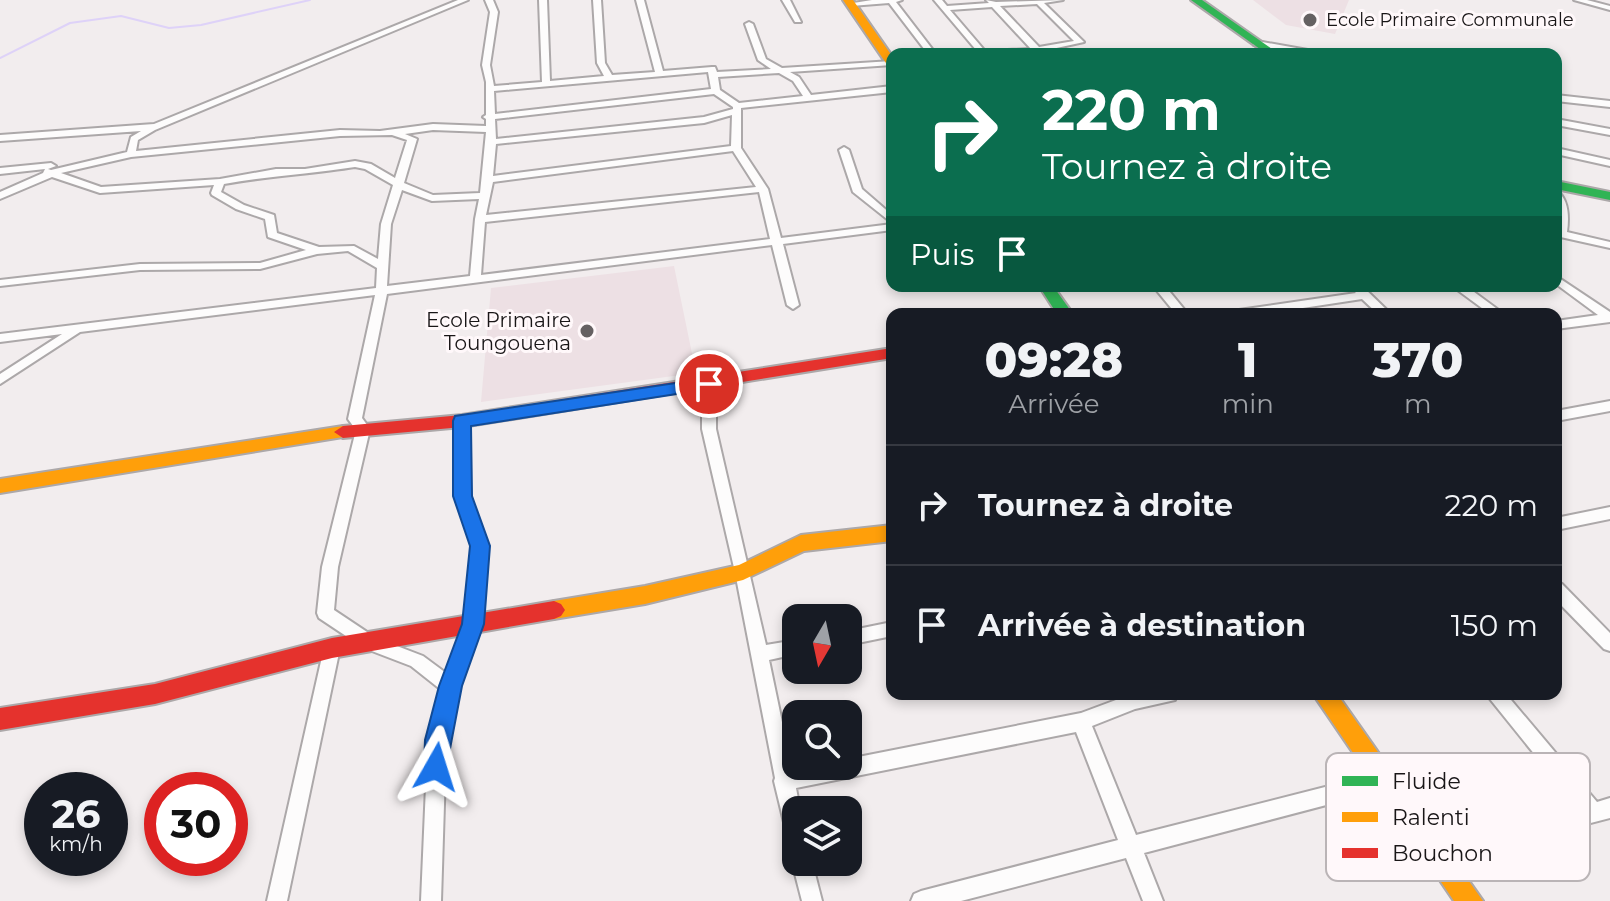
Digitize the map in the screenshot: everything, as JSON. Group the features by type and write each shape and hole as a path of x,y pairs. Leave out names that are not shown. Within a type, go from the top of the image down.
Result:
{"street":[{"path":"131,154 134,139 156,127 464,0"},
{"path":"475,280 491,142 487,47 494,12 489,0"},
{"path":"543,0 546,83"},
{"path":"597,0 601,63 609,77"},
{"path":"640,0 659,72"},
{"path":"786,0 798,20"},
{"path":"850,2 901,0"},
{"path":"938,0 974,48"},
{"path":"945,8 992,2 1059,0"},
{"path":"1196,0 1265,48"},
{"path":"1578,0 1610,8"},
{"path":"891,1 927,48"},
{"path":"1038,1 1080,42 1051,48"},
{"path":"850,2 886,55"},
{"path":"992,2 1028,48"},
{"path":"749,24 762,60 796,79 807,96"},
{"path":"1257,43 1285,48"},
{"path":"715,75 886,64"},
{"path":"490,89 712,69 716,91"},
{"path":"491,142 704,120 737,108 807,96 886,89"},
{"path":"488,117 716,91 737,108"},
{"path":"1562,99 1610,104"},
{"path":"737,108 736,148 763,189 793,305"},
{"path":"1562,121 1610,132"},
{"path":"0,138 156,127"},
{"path":"0,171 340,133 433,127 490,129"},
{"path":"363,429 355,419 381,293 386,224 412,139 391,132"},
{"path":"488,180 736,148"},
{"path":"844,150 857,190 886,215"},
{"path":"1562,152 1610,163"},
{"path":"47,172 100,190 220,182 276,172 305,172 355,164 368,166 432,198 485,196"},
{"path":"0,196 47,172 70,165"},
{"path":"0,196 26,177 25,170 16,169"},
{"path":"220,182 216,193 240,207 270,217 272,235 317,251"},
{"path":"1562,186 1610,196"},
{"path":"480,219 763,189"},
{"path":"0,338 886,228"},
{"path":"1562,235 1610,245"},
{"path":"0,283 140,267 260,266 317,251 350,248 384,267"},
{"path":"1562,283 1610,317"},
{"path":"1164,292 1177,308"},
{"path":"1271,308 1355,292"},
{"path":"1361,292 1378,308"},
{"path":"1467,292 1489,308"},
{"path":"1562,324 1610,317"},
{"path":"0,380 75,331"},
{"path":"0,486 363,429 462,421 886,354"},
{"path":"709,384 709,429 743,572 787,796"},
{"path":"1562,415 1610,407"},
{"path":"431,901 437,740 450,686 473,624 480,546 463,496 462,421"},
{"path":"363,429 330,567 325,613 370,643 417,661 450,686"},
{"path":"1562,523 1610,513"},
{"path":"0,719 155,694 332,648 645,595 743,572 801,543 886,534"},
{"path":"1562,595 1606,636"},
{"path":"862,635 886,630"},
{"path":"277,901 332,648"},
{"path":"759,654 782,650"},
{"path":"783,781 1081,722 1130,700"},
{"path":"1328,700 1365,753"},
{"path":"1501,700 1549,753"},
{"path":"1081,722 1153,901"},
{"path":"921,901 1326,796"},
{"path":"806,876 812,901"},
{"path":"1456,881 1470,901"}],"shaded area":[{"name":"Ecole Primaire Communale","path":"1253,0 1349,0 1335,34 1286,25"},
{"name":"Ecole Primaire Toungouena","path":"674,266 696,373 481,402 491,288"}],"waterway":[{"path":"0,58 70,23 121,16 169,28 201,25 310,0"}],"traffic: fast":[{"path":"1196,0 1265,48"},
{"path":"1562,186 1610,196"},
{"path":"1050,292 1061,308"}],"traffic: slow":[{"path":"848,0 886,55"},
{"path":"0,486 343,432"},
{"path":"554,610 645,595 743,572 801,543 886,534"},
{"path":"1328,700 1366,753"},
{"path":"1456,881 1470,901"}],"traffic: jam":[{"path":"343,432 462,421 886,354"},
{"path":"0,719 155,694 332,648 554,610"}],"place":[{"name":"Ecole Primaire Communale","path":"1310,20"},
{"name":"Ecole Primaire Toungouena","path":"587,331"}],"route":[{"path":"436,767 437,740 450,686 473,624 480,546 463,496 462,421 709,384"}]}
